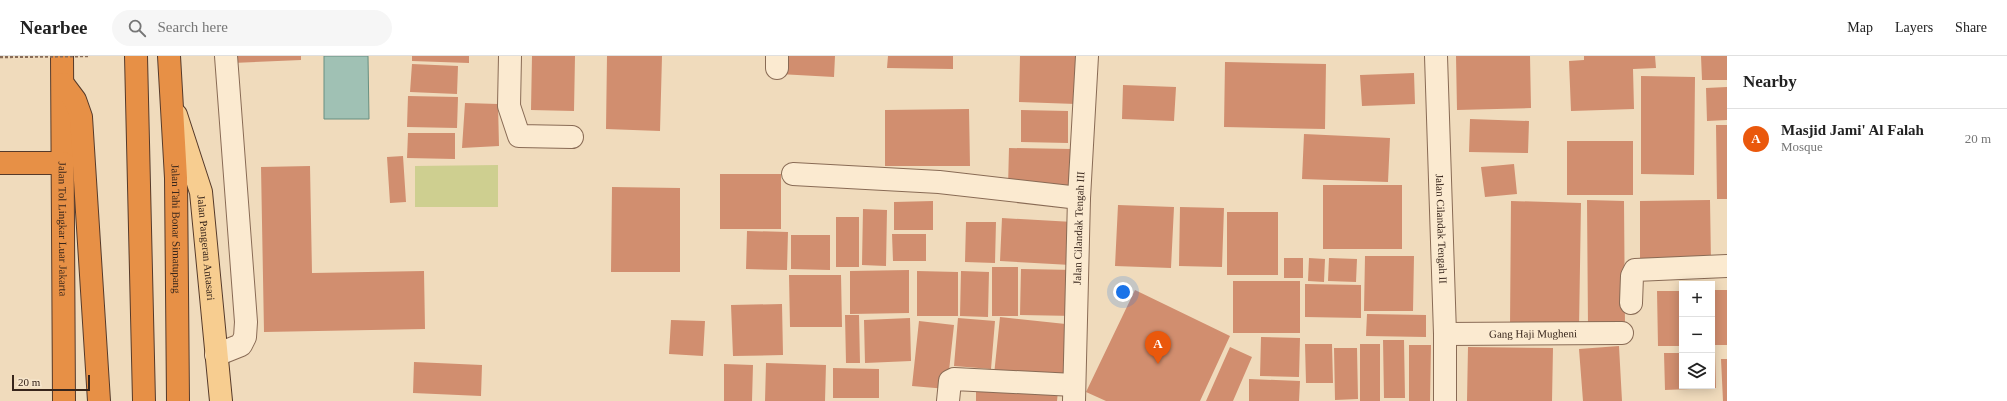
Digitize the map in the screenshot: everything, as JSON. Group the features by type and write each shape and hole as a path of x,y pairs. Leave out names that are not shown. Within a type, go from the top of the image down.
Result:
{"highway":[{"name":"Jalan Tol Lingkar Luar Jakarta","path":"62,56 64,401"},
{"path":"136,56 144,401"},
{"name":"Jalan Tahi Bonar Simatupang","path":"169,56 170,99 176,178 178,401"},
{"path":"62,84 75,100 81,117 99,401"},
{"path":"0,163 63,163"}],"main road":[{"name":"Jalan Pangeran Antasari","path":"170,99 200,192 221,401"}],"street":[{"path":"216,355 241,345 244,337 246,322 243,301 226,56"},
{"path":"510,56 509,106 519,136 572,137"},
{"name":"Jalan Cilandak Tengah III","path":"1074,393 1079,198 1087,56"},
{"name":"Jalan Cilandak Tengah II","path":"1436,56 1445,334 1445,401"},
{"path":"792,174 939,182 1079,198"},
{"path":"1631,303 1632,276 1635,270 1727,266"},
{"name":"Gang Haji Mugheni","path":"1445,334 1622,333"},
{"path":"948,401 950,382 954,379 1074,393"}],"path":[{"path":"0,57 90,56"}],"green space":[{"path":"498,165 498,207 415,207 415,166"}],"shaded area":[{"path":"324,56 368,56 369,119 324,119"}],"building":[{"path":"231,56 301,56 301,60 232,63"},
{"path":"412,56 469,56 469,63 412,61"},
{"path":"532,56 575,56 574,111 531,110"},
{"path":"607,56 662,56 660,131 606,129"},
{"path":"780,56 835,56 834,77 779,74"},
{"path":"888,56 953,56 953,69 887,68"},
{"path":"1020,56 1077,56 1076,104 1019,102"},
{"path":"1456,56 1530,56 1531,108 1457,110"},
{"path":"1584,56 1655,56 1656,68 1633,69 1634,109 1571,111 1569,61 1584,60"},
{"path":"1701,56 1727,56 1727,80 1702,80"},
{"path":"1225,62 1326,64 1325,129 1224,127"},
{"path":"412,64 458,66 457,94 410,92"},
{"path":"1414,73 1415,104 1362,106 1360,75"},
{"path":"1641,76 1695,77 1694,175 1641,174"},
{"path":"1123,85 1176,87 1174,121 1122,119"},
{"path":"1727,87 1727,120 1707,121 1706,88"},
{"path":"408,96 458,97 457,128 407,127"},
{"path":"465,103 498,104 499,146 462,148"},
{"path":"969,109 970,166 885,166 885,110"},
{"path":"1021,110 1068,111 1068,143 1021,142"},
{"path":"1470,119 1529,121 1528,153 1469,152"},
{"path":"1716,125 1727,125 1727,199 1717,199"},
{"path":"408,133 455,133 455,159 407,158"},
{"path":"1304,134 1390,138 1388,182 1302,179"},
{"path":"1567,141 1633,141 1633,195 1567,195"},
{"path":"1009,148 1071,149 1071,188 1008,187"},
{"path":"403,156 406,202 390,203 387,157"},
{"path":"1514,164 1517,194 1485,197 1481,167"},
{"path":"310,166 312,273 424,271 425,329 264,332 261,167"},
{"path":"720,174 781,174 781,229 720,229"},
{"path":"1323,185 1402,185 1402,249 1323,249"},
{"path":"612,187 680,188 680,272 611,272"},
{"path":"1587,200 1624,201 1625,326 1588,327"},
{"path":"1710,200 1711,262 1640,262 1640,201"},
{"path":"933,201 933,230 894,230 894,202"},
{"path":"1511,201 1581,203 1579,329 1510,328"},
{"path":"1118,205 1174,207 1171,268 1115,266"},
{"path":"1180,207 1224,208 1222,267 1179,266"},
{"path":"863,209 887,210 886,266 862,265"},
{"path":"1227,212 1278,212 1278,275 1227,275"},
{"path":"836,217 859,217 859,267 836,267"},
{"path":"1002,218 1073,222 1071,265 1000,261"},
{"path":"966,222 996,222 995,263 965,262"},
{"path":"747,231 788,232 787,270 746,269"},
{"path":"892,234 926,234 926,261 893,261"},
{"path":"791,235 830,235 830,270 791,269"},
{"path":"1365,256 1414,256 1413,311 1364,311"},
{"path":"1284,258 1303,258 1303,278 1284,278"},
{"path":"1309,258 1325,259 1324,282 1308,281"},
{"path":"1329,258 1357,259 1356,282 1328,281"},
{"path":"992,267 1018,267 1018,316 992,316"},
{"path":"1021,269 1076,270 1075,316 1020,315"},
{"path":"909,270 909,313 850,314 850,271"},
{"path":"917,271 958,272 958,316 917,316"},
{"path":"961,271 989,272 988,317 960,316"},
{"path":"789,275 841,275 842,327 790,327"},
{"path":"1233,281 1300,281 1300,333 1233,333"},
{"path":"1305,284 1361,285 1361,318 1305,317"},
{"path":"1135,290 1230,336 1200,401 1106,401 1086,392"},
{"path":"1715,290 1727,290 1727,345 1715,345"},
{"path":"1657,291 1679,291 1679,346 1658,346"},
{"path":"782,304 783,355 733,356 731,305"},
{"path":"1367,314 1426,315 1426,337 1366,336"},
{"path":"845,315 859,315 860,363 846,363"},
{"path":"1000,317 1075,325 1068,383 994,375"},
{"path":"910,318 911,361 865,363 864,320"},
{"path":"958,318 995,321 991,369 954,366"},
{"path":"671,320 705,321 703,356 669,354"},
{"path":"919,321 954,325 947,389 912,386"},
{"path":"1261,337 1300,338 1299,377 1260,376"},
{"path":"1383,340 1404,340 1405,398 1384,398"},
{"path":"1305,344 1332,344 1333,383 1306,383"},
{"path":"1360,344 1380,344 1380,401 1360,401"},
{"path":"1409,345 1431,345 1430,401 1409,401"},
{"path":"1619,346 1622,401 1583,401 1579,349"},
{"path":"1230,347 1252,357 1233,401 1206,401"},
{"path":"1468,347 1553,348 1552,401 1467,401"},
{"path":"1334,348 1357,348 1358,399 1335,400"},
{"path":"1715,352 1716,388 1715,388"},
{"path":"1664,353 1679,353 1679,389 1690,389 1665,390"},
{"path":"1721,359 1727,359 1727,401 1723,401"},
{"path":"414,362 482,365 481,396 413,393"},
{"path":"766,363 826,365 825,401 765,401"},
{"path":"724,364 753,365 752,401 724,401"},
{"path":"833,368 879,369 879,398 833,398"},
{"path":"1249,379 1300,381 1299,401 1249,401"},
{"path":"976,390 1058,391 1057,401 976,401"}],"place":[{"name":"Masjid Jami' Al Falah","path":"1158,364"}]}
